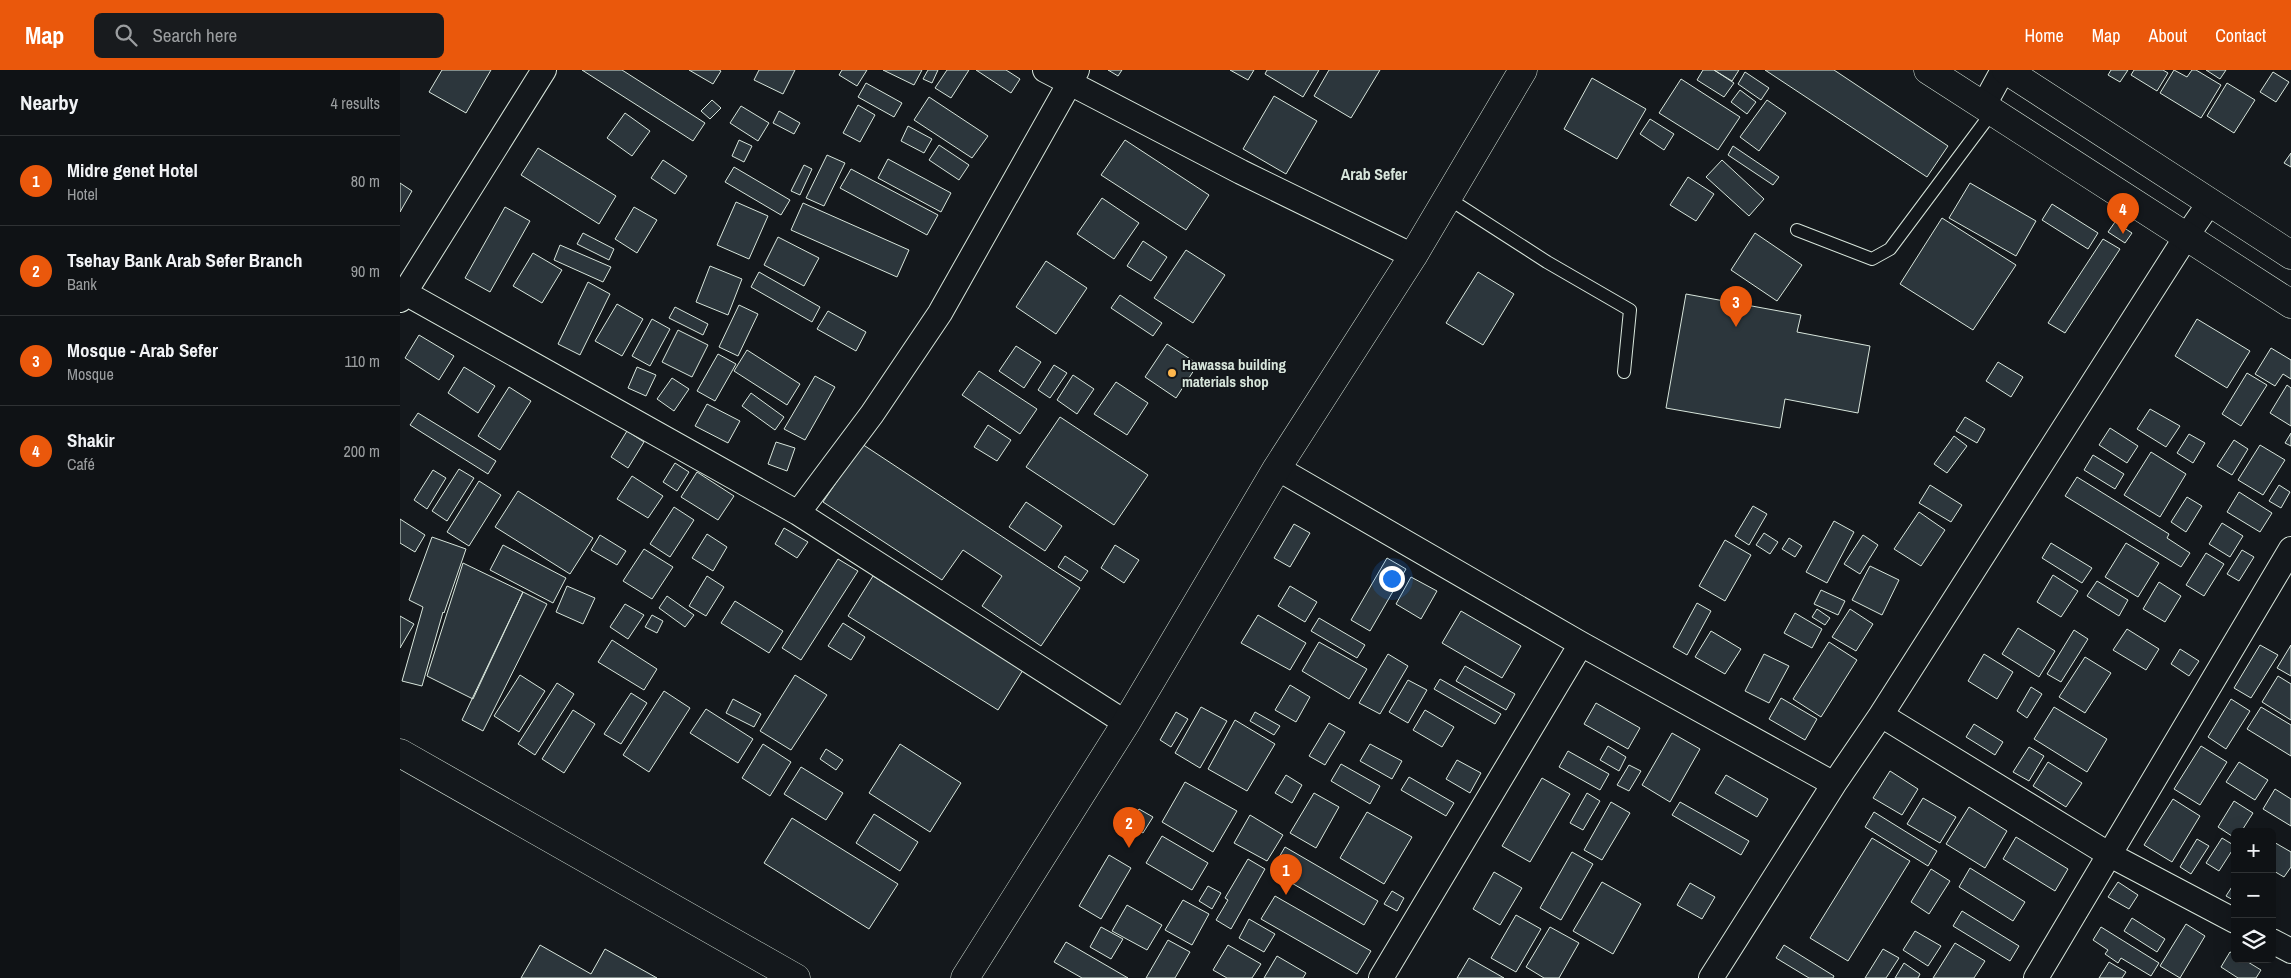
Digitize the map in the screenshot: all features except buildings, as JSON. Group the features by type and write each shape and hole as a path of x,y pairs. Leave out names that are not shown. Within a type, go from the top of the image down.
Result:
{"street":[{"path":"544,70 401,294 798,514 1126,723"},
{"path":"1045,70 1073,77 1242,172 1412,256"},
{"path":"965,978 1126,723 1277,468 1412,256 1523,70"},
{"path":"1928,70 2291,304"},
{"path":"1989,108 2005,70 2291,255"},
{"path":"798,514 872,414 940,313 1073,77"},
{"path":"1711,978 2210,202"},
{"path":"1277,468 1581,644 1834,784"},
{"path":"2036,978 2291,548"},
{"path":"1382,978 1581,644"},
{"path":"1881,715 2110,855 2231,919"},
{"path":"400,753 796,978"},
{"path":"2276,943 2291,951"}],"lane":[{"path":"1797,230 1872,259 1890,250 1989,108"},
{"path":"1446,197 1547,262 1630,310 1624,372"}],"place":[{"name":"Shakir","path":"2123,234"},
{"name":"Mosque - Arab Sefer","path":"1736,327"},
{"name":"Hawassa building materials shop","path":"1172,373"},
{"name":"Tsehay Bank Arab Sefer Branch","path":"1129,848"},
{"name":"Midre genet Hotel","path":"1286,895"}],"district":[{"name":"Arab Sefer","path":"1374,174"}]}
